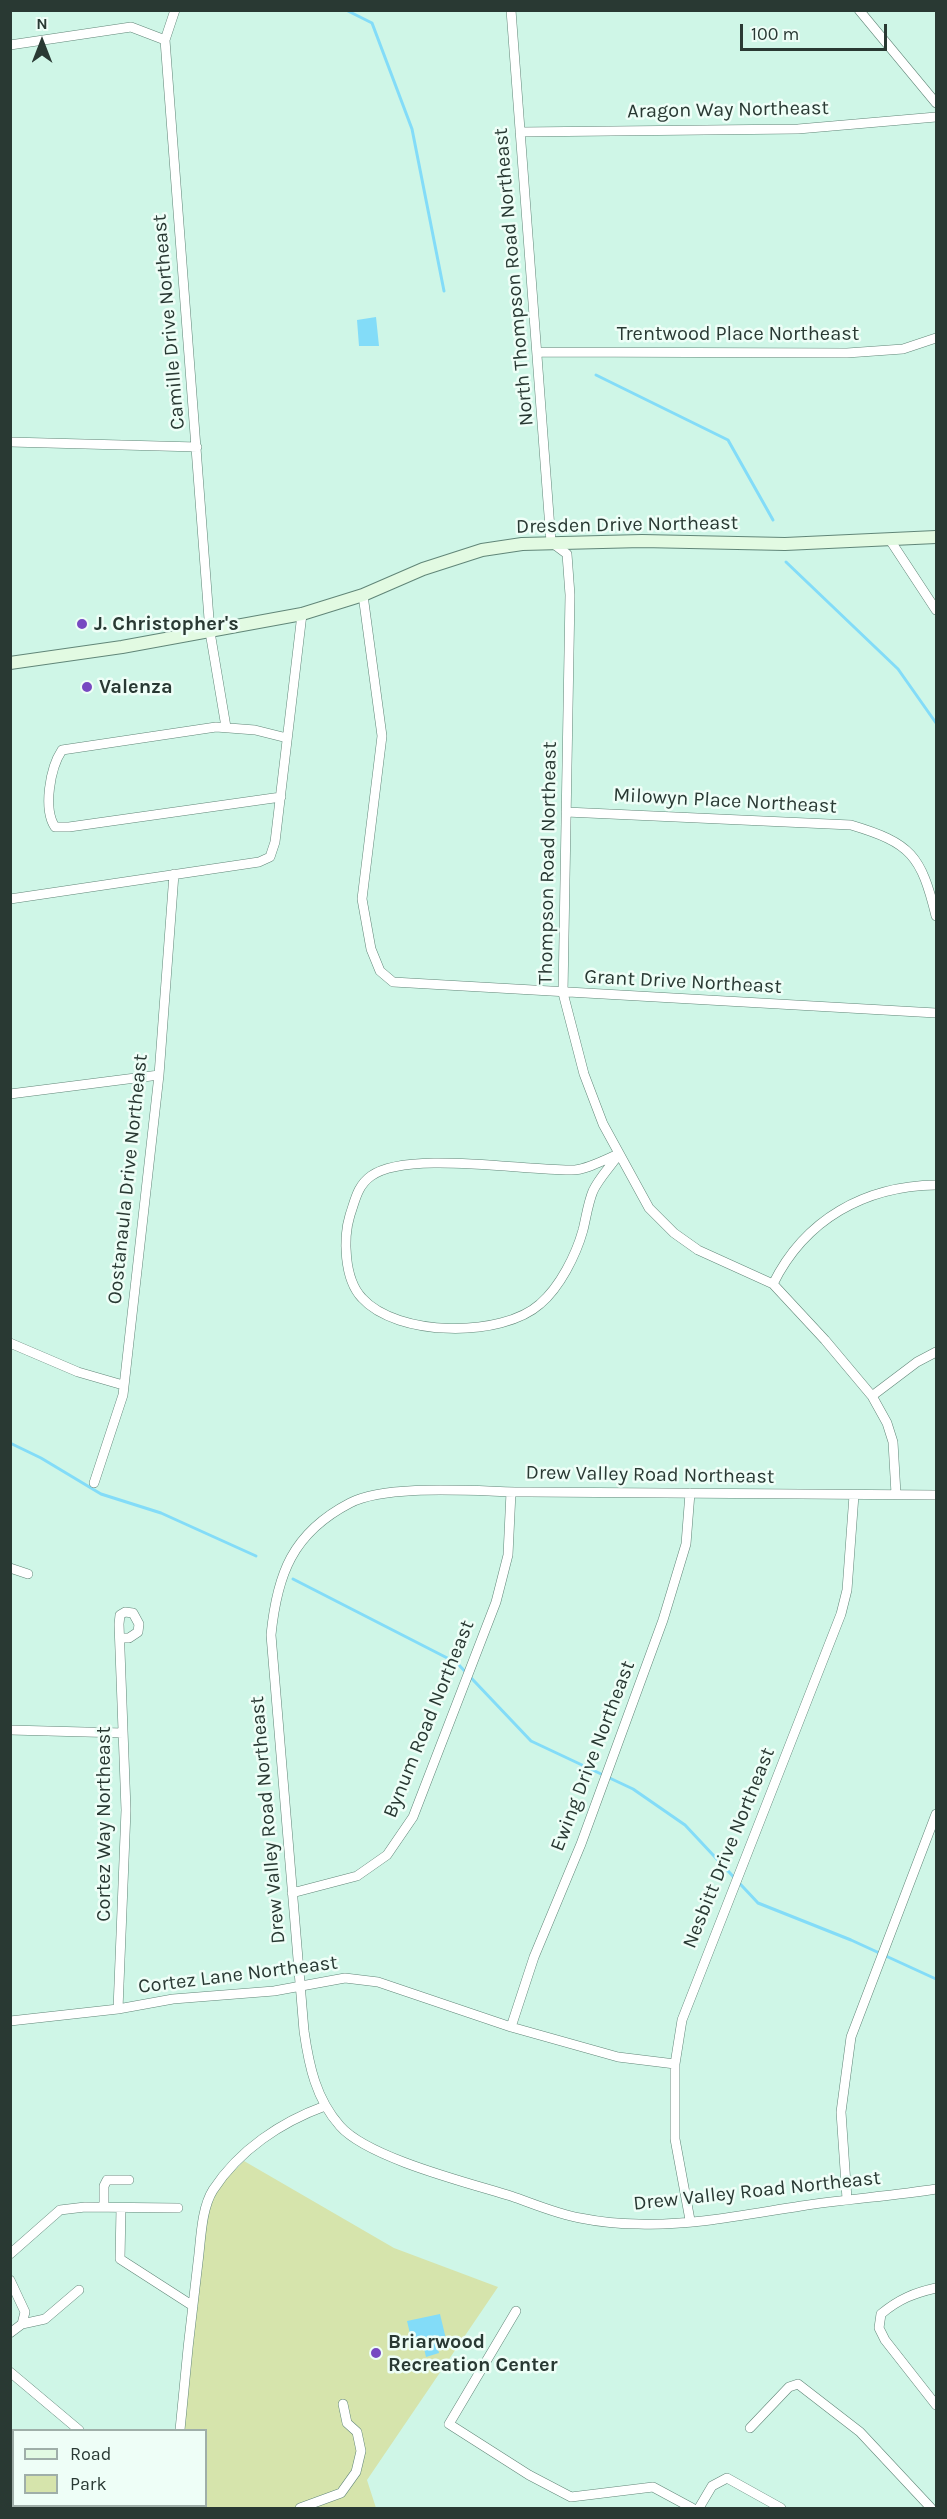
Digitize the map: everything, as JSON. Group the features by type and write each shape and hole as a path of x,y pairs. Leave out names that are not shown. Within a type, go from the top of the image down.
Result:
{"street":[{"name":"Camille Drive Northeast","path":"175,10 165,40 210,632 226,727"},
{"name":"North Thompson Road Northeast","path":"511,10 551,542"},
{"path":"859,10 936,104"},
{"path":"10,45 131,27 165,40"},
{"name":"Aragon Way Northeast","path":"520,132 798,129 936,117"},
{"name":"Trentwood Place Northeast","path":"537,352 847,353 903,349 936,338"},
{"path":"10,441 197,447"},
{"name":"Dresden Drive Northeast","path":"10,663 210,632 302,614 363,595 423,569 482,550 551,542 785,544 936,537"},
{"path":"890,540 936,610"},
{"name":"Thompson Road Northeast","path":"551,542 567,554 570,595 563,993 584,1074 603,1124 650,1208 674,1233 698,1250 773,1284 872,1396 887,1423 893,1442 896,1494"},
{"name":"Grant Drive Northeast","path":"363,595 382,736 362,899 371,949 380,971 393,982 903,1013 936,1013"},
{"path":"10,899 259,862 270,857 281,796 302,614"},
{"path":"281,796 69,827 55,827 49,818 55,760 62,750 226,727 287,738"},
{"name":"Milowyn Place Northeast","path":"566,812 851,825 881,834 908,850 919,862 929,886 936,916"},
{"name":"Oostanaula Drive Northeast","path":"94,1483 119,1411 123,1385 159,1075 174,874"},
{"path":"10,1094 159,1075"},
{"path":"619,1154 594,1191 582,1234 562,1277 540,1305 513,1320 491,1326 418,1326 381,1312 361,1298 352,1278 347,1258 348,1223 358,1189 371,1176 390,1168 421,1163 575,1170 619,1154"},
{"path":"773,1284 784,1261 808,1232 832,1215 864,1198 891,1191 936,1185"},
{"path":"10,1343 78,1372 123,1385"},
{"path":"872,1396 917,1362 936,1352"},
{"name":"Drew Valley Road Northeast","path":"936,1495 512,1492 375,1494 350,1503 320,1523 301,1542 283,1569 274,1600 271,1635 309,2067 325,2106 341,2128 354,2138 387,2154 578,2218 642,2224 936,2189"},
{"name":"Bynum Road Northeast","path":"292,1893 357,1876 387,1855 413,1817 496,1602 508,1555 512,1492"},
{"name":"Ewing Drive Northeast","path":"511,2027 534,1957 581,1844 663,1620 686,1544 690,1493"},
{"name":"Nesbitt Drive Northeast","path":"690,2220 675,2139 675,2064 682,2020 841,1614 847,1590 854,1495"},
{"path":"10,1568 28,1574"},
{"name":"Cortez Way Northeast","path":"118,2009 126,1810 120,1638"},
{"path":"10,1731 123,1733"},
{"path":"847,2199 841,2112 851,2037 936,1814"},
{"name":"Cortez Lane Northeast","path":"10,2021 118,2009 173,1999 274,1991 345,1978 378,1982 511,2027 618,2057 675,2064"},
{"path":"180,2429 203,2227 213,2191 240,2158 266,2136 292,2118 325,2106"},
{"path":"104,2207 104,2186 107,2180 129,2180"},
{"path":"10,2254 60,2210 104,2207 178,2208"},
{"path":"121,2208 120,2259 193,2306"},
{"path":"10,2280 25,2312 22,2324"},
{"path":"936,2289 913,2293 896,2302 881,2314 879,2328 885,2340 936,2405"},
{"path":"10,2332 22,2324 45,2319 79,2290"},
{"path":"516,2311 449,2424 529,2475 571,2497 653,2487 692,2508"},
{"path":"10,2372 78,2429"},
{"path":"750,2428 789,2387 798,2384 860,2432 931,2508"},
{"path":"300,2508 341,2493 356,2472 361,2451 357,2432 347,2423 343,2404"},
{"path":"699,2508 712,2486 727,2478 782,2508"}],"green space":[{"path":"244,2161 394,2248 498,2287 367,2480 376,2508 145,2508 207,2507 207,2429 181,2429 206,2199"}],"water":[{"path":"376,317 379,346 359,346 357,320"},
{"path":"440,2314 446,2339 436,2341 439,2353 426,2357 423,2344 413,2346 407,2321"}],"waterway":[{"path":"346,10 372,23 412,129 444,291"},
{"path":"596,375 728,440 773,520"},
{"path":"786,562 898,669 936,723"},
{"path":"10,1443 41,1458 101,1494 161,1513 256,1556"},
{"path":"293,1579 457,1663 531,1741 633,1789 685,1825 758,1903 851,1940 936,1979"}],"place":[{"name":"J. Christopher's","path":"82,624"},
{"name":"Valenza","path":"87,687"},
{"name":"Briarwood Recreation Center","path":"376,2353"}]}
